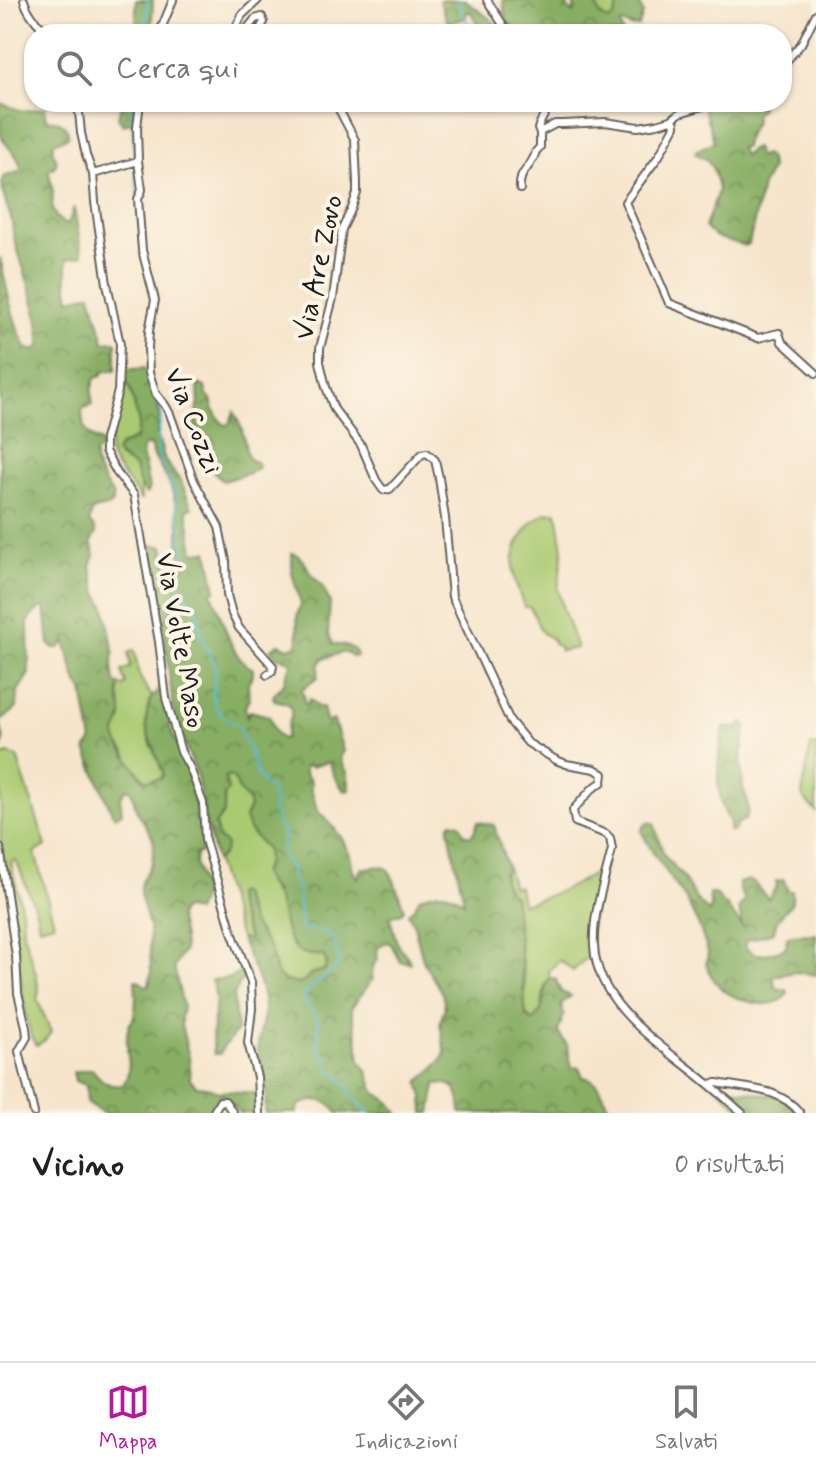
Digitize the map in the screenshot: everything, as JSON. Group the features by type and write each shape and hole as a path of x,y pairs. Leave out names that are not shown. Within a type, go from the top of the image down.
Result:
{"street":[{"path":"24,0 39,24"},
{"path":"163,24 173,0"},
{"path":"236,24 258,0"},
{"path":"487,0 503,24"},
{"path":"792,54 801,44 816,14"},
{"path":"250,24 262,17 263,24"},
{"path":"79,112 81,133 93,174 136,162"},
{"name":"Via Cozzi","path":"139,112 136,162 142,185 138,199 142,250 155,300 149,331 149,373 156,394 170,414 194,481 219,527 232,614 239,628 273,666 267,675"},
{"name":"Via Are Zovo","path":"341,112 355,140 357,193 342,229 333,298 320,348 320,362 334,409 361,445 383,490 390,489 422,454 427,453 435,460 445,518 452,597 510,721 528,743 556,760 595,769 603,774 602,782 573,810 575,822 606,834 612,849 595,921 593,947 602,981 624,1012 742,1113"},
{"path":"520,189 521,175 540,147 539,123 546,112"},
{"path":"540,132 555,124 605,122 638,127 671,120 683,112"},
{"path":"671,120 675,126 659,156 625,202 669,303 758,338 779,333 782,342 816,373"},
{"name":"Via Volte Maso","path":"93,174 107,284 120,344 118,391 105,439 105,451 134,495 166,698 181,752 203,803 205,840 232,932 251,982 248,1043 257,1077 259,1113"},
{"path":"0,848 16,956 18,993 27,1037 19,1051 34,1113"},
{"path":"709,1084 776,1093 793,1104 800,1113"},
{"path":"213,1113 220,1101 225,1101 233,1113"}],"green space":[{"path":"136,0 153,0 152,24 136,22"},
{"path":"439,0 466,0 496,24 477,24 470,11 466,18 450,23"},
{"path":"503,0 564,0 574,13 577,0 596,0 601,15 610,20 615,16 618,5 638,0 643,13 640,24 509,24"},
{"path":"596,0 621,0 613,19 607,20 598,14"},
{"path":"0,103 24,112 46,112 47,120 55,120 67,129 68,137 53,143 57,161 49,172 52,209 57,218 68,224 74,207 82,256 67,259 70,299 91,294 104,342 116,341 116,370 102,372 102,376 95,378 92,405 82,409 86,430 101,442 101,451 95,452 96,464 113,496 110,506 92,511 89,523 96,533 91,542 95,555 91,566 97,592 105,607 114,653 114,678 120,685 122,716 117,738 145,781 162,778 163,773 148,735 146,718 152,696 156,695 160,685 164,687 171,730 187,768 205,851 196,854 195,864 204,893 196,912 182,910 178,916 184,950 174,967 183,1007 181,1025 190,1061 190,1079 196,1086 218,1092 259,1093 258,1113 240,1113 223,1094 212,1113 103,1113 87,1102 86,1085 75,1081 73,1072 92,1069 109,1084 123,1085 126,1078 129,1064 127,1036 135,1009 135,980 149,985 151,974 149,926 140,886 152,862 154,843 137,811 131,791 126,789 120,798 122,813 115,817 112,813 86,750 92,742 83,691 76,680 65,642 59,648 49,644 45,607 39,609 28,623 29,674 18,691 17,708 0,722 0,257 17,328 27,349 35,350 40,346 40,333 3,193 3,177 21,171 19,161 2,137"},
{"path":"119,112 135,112 134,121 123,125 118,117"},
{"path":"705,112 757,112 745,147 740,148 745,155 755,148 758,157 766,155 770,159 771,169 762,186 749,244 745,246 718,238 705,227 718,191 713,169 707,160 695,153 714,142"},
{"path":"144,368 148,372 159,410 157,433 164,458 180,480 192,508 187,509 194,552 208,551 216,590 211,592 232,646 253,669 245,707 247,717 250,711 269,716 277,734 285,738 291,708 287,703 274,700 273,696 284,683 292,664 276,657 270,650 279,644 288,648 298,645 297,616 301,604 292,573 292,553 298,555 307,566 330,602 328,633 333,644 356,652 357,656 341,653 322,659 318,677 301,690 304,702 308,704 310,699 318,707 323,707 326,721 334,721 343,751 341,762 348,774 350,790 344,791 328,762 311,767 307,765 305,774 311,781 319,813 341,837 356,877 363,868 387,869 404,909 390,917 398,945 410,963 400,961 391,944 380,945 378,959 372,968 373,979 351,1008 360,1061 375,1092 390,1102 398,1113 338,1113 329,1104 316,1100 299,1105 297,1113 265,1113 266,1080 258,1052 264,1014 263,999 240,938 249,938 238,910 237,892 241,894 252,923 270,949 276,973 285,981 304,982 311,974 325,970 327,963 323,955 310,955 293,947 277,898 262,874 267,862 266,849 249,830 245,818 249,802 229,776 225,778 228,790 224,795 224,812 215,825 219,839 226,847 216,861 196,772 178,728 173,706 150,545 163,546 169,571 174,573 181,568 175,499 150,445 144,446 142,453 149,489 146,494 135,468 115,453 119,447 136,438 139,423 130,389 123,382 124,370"},
{"path":"123,382 130,389 139,423 136,438 119,447 118,457 135,468 141,501 114,464 109,451"},
{"path":"198,384 205,387 215,414 225,425 229,424 234,412 242,429 247,454 259,467 223,481 203,462 195,425 199,404"},
{"path":"557,512 563,550 558,589 577,648 560,651 552,638 542,633 529,607 524,607 513,566 520,540 531,524 545,513"},
{"path":"134,650 139,674 152,696 146,728 163,773 162,778 146,781 116,743 115,736 122,716 118,688 126,684 122,671 131,667 128,653"},
{"path":"0,722 4,740 0,752"},
{"path":"743,723 746,725 741,762 748,813 745,820 736,824 734,831 729,831 730,822 719,789 720,750 724,727 738,728"},
{"path":"811,745 816,745 816,812 802,794"},
{"path":"0,753 2,756 9,754 17,757 46,846 35,853 54,923 39,927 18,865 15,860 11,862 22,911 23,932 36,974 37,999 51,1032 37,1045 31,1036 24,1006 1,843"},
{"path":"229,776 249,802 248,824 268,853 262,874 279,903 282,919 323,955 327,963 325,970 311,974 299,984 285,981 276,973 270,949 252,923 241,894 235,895 249,939 240,938 216,861 223,855 215,825 224,812 225,777"},
{"path":"452,822 460,824 464,834 469,836 478,822 494,825 507,867 503,872 504,883 514,896 526,1015 532,1021 537,1017 547,984 555,978 561,992 571,996 561,1004 564,1014 558,1032 567,1045 572,1068 579,1067 583,1077 598,1086 611,1113 461,1113 460,1100 453,1087 436,1084 431,1113 424,1113 419,1082 445,1054 440,1022 445,1007 442,993 424,963 408,913 420,897 433,893 448,893 464,902 449,831"},
{"path":"650,822 654,824 664,855 709,912 709,894 716,894 742,926 739,908 745,900 739,883 749,880 768,899 777,886 776,881 784,880 788,891 792,891 790,905 777,921 774,932 748,940 745,942 746,948 756,954 767,954 786,947 790,935 816,934 816,975 796,972 774,976 776,988 788,993 774,1003 744,1000 719,986 706,964 708,952 686,900 641,831"},
{"path":"507,867 513,887 519,886 522,904 564,889 604,867 593,910 591,953 573,971 560,960 549,971 541,1012 532,1021 524,1008 525,987 514,897 504,879"},
{"path":"246,969 249,976 241,980 234,995 237,1030 220,1054 214,1054 212,1036 216,998 211,980 230,978"},
{"path":"716,1086 781,1097 799,1113 745,1113"}],"waterway":[{"path":"144,24 148,0"},
{"path":"458,0 463,16 470,24"},
{"path":"132,112 137,196"},
{"path":"159,402 162,411 159,459 176,496 184,551 179,580 182,590 197,609 201,635 216,667 215,706 223,717 239,726 259,779 271,790 272,810 285,835 281,854 291,868 297,886 301,928 322,931 333,938 338,966 306,992 304,1002 317,1019 318,1048 327,1058 329,1071 348,1085 349,1091 369,1113"}]}
